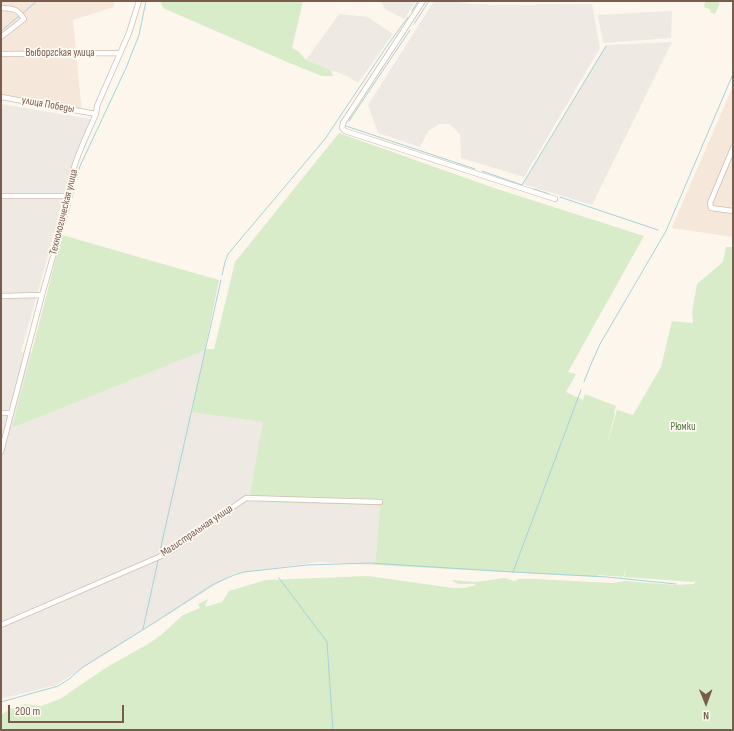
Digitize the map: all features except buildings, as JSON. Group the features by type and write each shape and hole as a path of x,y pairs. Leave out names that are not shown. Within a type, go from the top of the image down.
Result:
{"street":[{"name":"Технологическая улица","path":"1,452 42,295 68,204 67,196 76,163 96,114 97,106 129,33 139,1"},
{"path":"423,1 343,123 342,128 555,199"},
{"path":"1,8 15,9 20,12 24,19 1,36"},
{"name":"Выборгская улица","path":"1,54 120,53"},
{"name":"улица Победы","path":"1,97 96,114"},
{"path":"733,148 731,159 710,203 712,208 733,211"},
{"path":"1,196 67,196"},
{"path":"1,296 42,295"},
{"path":"1,413 11,413"},
{"name":"Магистральная улица","path":"1,625 169,552 246,498 380,502"}],"shaded area":[{"path":"1,1 114,1 114,7 73,20 82,113 1,100"},
{"path":"381,1 416,1 404,19 385,9"},
{"path":"434,1 502,5 592,4 600,48 524,177 461,158 460,135 450,124 440,124 429,130 420,147 378,133 368,105"},
{"path":"672,11 671,38 603,43 598,15"},
{"path":"339,14 368,17 393,34 358,83 349,77 306,60"},
{"path":"672,42 592,205 523,184 606,45"},
{"path":"733,86 733,237 672,228 672,227"},
{"path":"1,104 91,119 74,163 21,352 33,352 12,428 205,349 263,422 323,504 380,506 375,565 319,562 233,574 56,685 1,699"}],"green space":[{"path":"160,1 303,1 292,48 298,51 306,60 331,70 333,76 322,76 287,62 163,8"},
{"path":"705,1 715,1 720,3 715,14 710,12 711,10 704,7"},
{"name":"Рюмки","path":"339,133 494,188 644,236 568,372 576,374 566,392 583,400 585,394 616,406 607,445 617,410 633,415 661,367 672,321 693,323 692,312 697,284 723,262 726,247 733,247 733,730 1,730 1,715 10,709 25,704 41,706 60,699 107,667 148,644 161,635 183,615 200,608 198,604 208,599 205,607 222,602 229,591 266,580 368,576 453,588 465,588 476,585 460,584 452,580 476,582 504,578 514,581 519,579 535,579 612,583 626,581 676,585 694,584 695,580 693,582 624,577 626,569 623,577 599,575 598,577 375,565 380,506 265,502 250,495 263,422 192,412 205,350 12,428 62,235 219,280 205,349 214,349 235,262"}],"waterway":[{"path":"23,13 37,1"},
{"path":"72,198 76,176 126,68 139,35 146,1"},
{"path":"412,11 418,1"},
{"path":"414,24 429,1"},
{"path":"1,31 19,16"},
{"path":"222,275 228,254 325,139 408,17"},
{"path":"349,121 410,30"},
{"path":"482,171 522,185 606,46"},
{"path":"584,382 600,344 666,231 733,74"},
{"path":"346,126 475,169"},
{"path":"534,189 549,194"},
{"path":"560,197 658,230"},
{"path":"160,551 221,280"},
{"path":"1,702 58,686 83,667 212,585 244,572 307,565 370,563 513,572 581,390"},
{"path":"143,629 158,561"},
{"path":"513,572 607,577 676,584"},
{"path":"279,578 327,642 333,730"}]}
